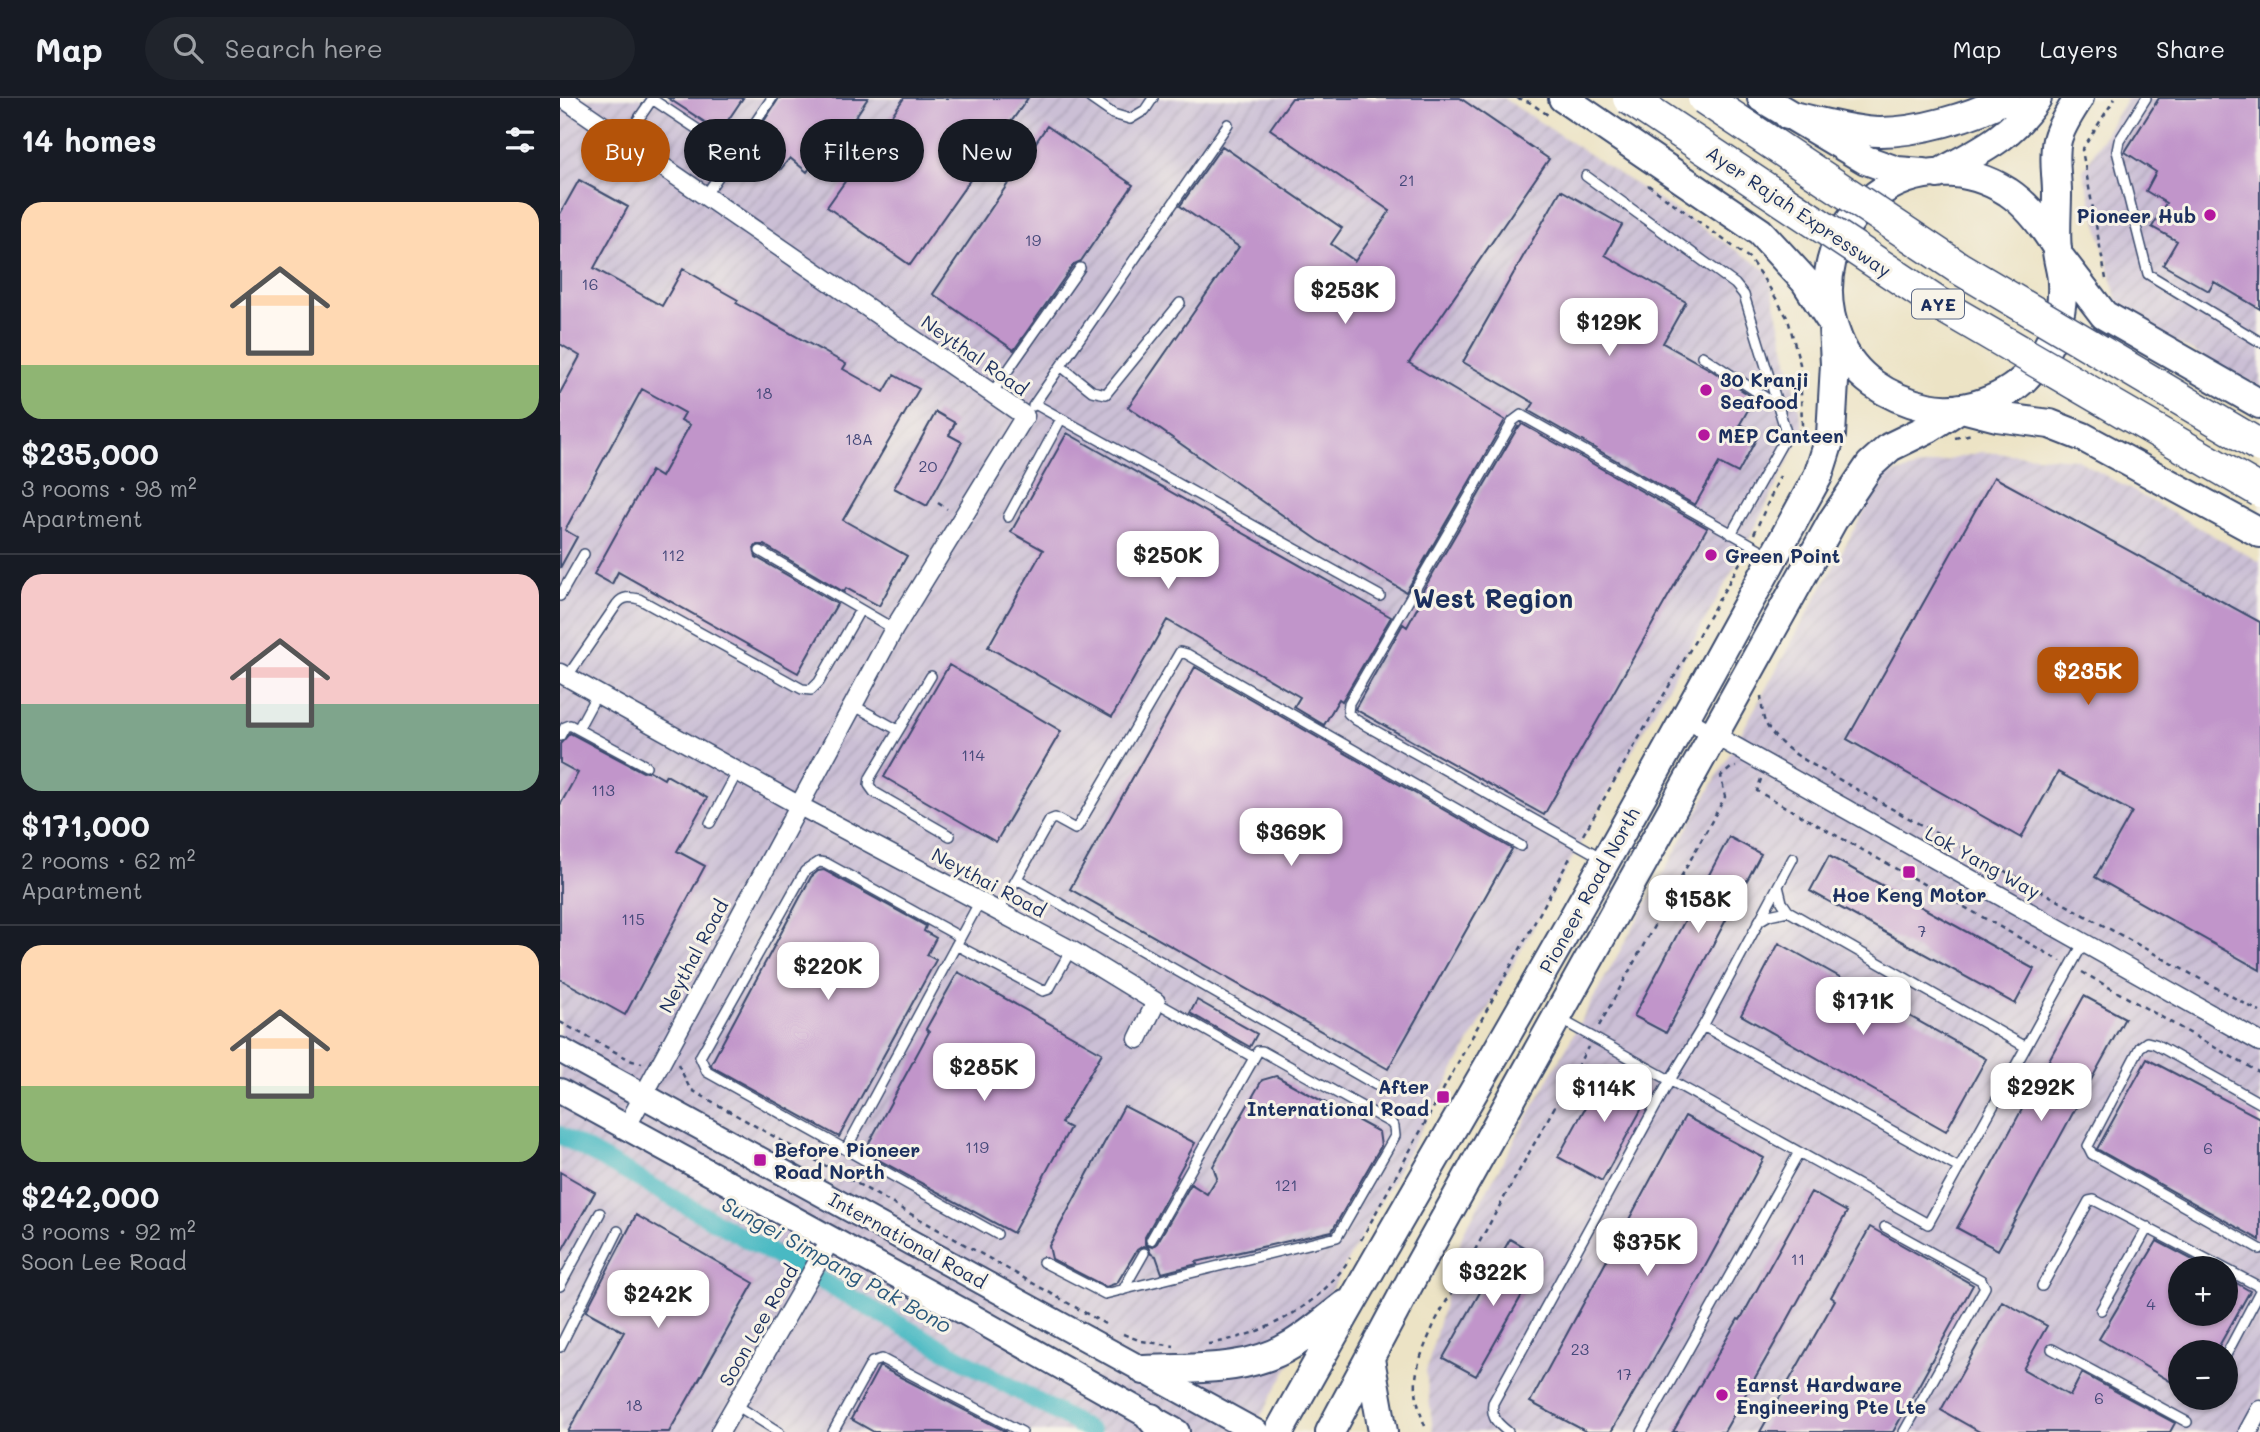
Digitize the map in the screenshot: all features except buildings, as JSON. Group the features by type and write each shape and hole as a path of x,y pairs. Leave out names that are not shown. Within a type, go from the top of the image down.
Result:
{"highway":[{"name":"Ayer Rajah Expressway","path":"1629,98 1937,303 2260,491"},
{"name":"AYE","path":"1704,98 1959,268 2260,446"}],"main road":[{"path":"1762,98 1866,160 1897,171 1960,174 1985,181 2009,193 2030,210 2105,315 2260,404"},
{"path":"1788,115 1880,132 1920,127 1966,115 2006,98"},
{"path":"2037,98 2024,118 1998,141 1935,174 1908,179 1884,189 1864,205 1847,224 1835,247 1828,271 1826,297 1842,349 1858,371 1880,390 1906,402 1933,408 1961,408 1997,417 2050,424 2083,438 2260,533"},
{"path":"1961,408 1987,401 2010,390 2029,374 2045,354 2056,331 2062,306 2062,280 2057,251 2054,161 2057,139 2079,98"},
{"path":"1555,106 1760,232 1805,281 1832,323"},
{"name":"Pioneer Road North","path":"1279,1432 1352,1299 1686,719 1762,551 1818,476 1831,435 1835,364 1832,323"},
{"name":"Pioneer Road North","path":"1330,1432 1556,1017 1833,520 1870,465 1890,447 1961,408"},
{"name":"International Road","path":"560,1050 1256,1432"},
{"name":"International Road","path":"560,1091 827,1246 1157,1425 1177,1432"},
{"path":"1144,1370 1222,1367 1258,1359 1292,1345 1352,1299"},
{"path":"1370,1359 1383,1432"}],"street":[{"name":"Neythal Road","path":"563,98 594,119"},
{"name":"Neythal Road","path":"626,1128 894,629 948,537 1030,410 992,393 670,172"},
{"path":"563,675 798,805"},
{"name":"Lok Yang Way","path":"1686,719 2260,1042"},
{"name":"Neythai Road","path":"798,805 999,910 1156,1002"},
{"path":"1138,1039 1156,1002"},
{"name":"Soon Lee Road","path":"720,1432 827,1246"},
{"path":"2248,1432 2260,1410"}],"lane":[{"path":"638,119 652,98 684,120"},
{"path":"705,196 772,98"},
{"path":"1090,98 1113,114 1130,119 1145,110 1153,98"},
{"path":"2146,98 2119,141 2117,151 2148,274 2260,342"},
{"path":"1228,124 1062,368 1030,410 1061,419 1380,596"},
{"path":"1586,176 1740,288 1785,436 1731,534"},
{"path":"992,393 1080,268"},
{"path":"1062,368 1092,391 1106,394 1180,303"},
{"path":"1702,356 1777,405"},
{"path":"1605,860 1356,720 1348,713 1349,703 1517,416 1525,415 1762,551"},
{"path":"1008,517 1061,419"},
{"path":"760,551 894,629"},
{"path":"560,596 584,554"},
{"path":"563,675 619,601 631,597 802,689 811,690 819,682 860,610"},
{"path":"999,910 1051,818 1075,829 1078,826 1180,652 1521,846"},
{"path":"931,676 870,778 870,789 950,835"},
{"path":"578,729 597,693"},
{"path":"853,705 898,730"},
{"path":"560,736 567,725 646,766"},
{"path":"710,823 738,771"},
{"path":"1508,1432 1497,1423 1492,1414 1493,1403 1670,1080 1703,1026 1793,858"},
{"path":"997,1234 707,1072 700,1057 805,871 814,864 826,863 1043,991 1049,989 1071,950"},
{"path":"1017,879 1376,1085"},
{"path":"1778,885 1779,894 1788,911 2026,1047"},
{"path":"846,1149 980,901"},
{"path":"1758,922 1769,915 1788,911"},
{"path":"1556,1017 1928,1224 2084,942"},
{"path":"1156,1002 1252,1057"},
{"path":"1703,1026 1959,1168"},
{"path":"2260,1103 2147,1042 2140,1047 2088,1146 2092,1154 2260,1249"},
{"path":"1043,1262 1101,1294 1337,1237 1395,1136 1394,1127 1258,1051 1252,1057 1151,1240"},
{"path":"1642,1432 1800,1152"},
{"path":"2042,1286 2089,1201 2094,1200 2260,1289 2234,1340"},
{"path":"560,1286 600,1213"},
{"path":"1885,1227 1981,1280 1985,1287 1904,1432"},
{"path":"2101,1310 2148,1227"},
{"path":"560,1347 618,1231"},
{"path":"1124,1290 1144,1252"},
{"path":"2052,1349 2187,1422"},
{"path":"833,1432 872,1362 882,1359 1022,1432"},
{"path":"736,1405 779,1432"}],"path":[{"path":"1517,98 1555,106"},
{"path":"1643,181 1749,258 1772,290 1788,319 1800,364 1802,425 1797,436"},
{"path":"1951,439 1974,434"},
{"path":"1360,1241 1577,844 1762,551 1781,472"},
{"path":"1762,689 1765,722 1791,750 1847,784 2260,1012"},
{"path":"1425,1426 1415,1402 1415,1378 1419,1359 1436,1320 1725,797 1721,776 1736,767"},
{"path":"1761,779 1757,791 2260,1073"},
{"path":"560,1022 632,1062 659,1065"},
{"path":"673,1040 680,1070 690,1089 1107,1325"},
{"path":"1198,1346 1229,1341 1277,1323 1321,1294 1353,1254"},
{"path":"1118,1332 1141,1341 1175,1346"}],"shaded area":[{"path":"560,98 1503,98 1768,271 1804,430 1742,554 1252,1432 560,1432"},
{"path":"2127,98 2260,98 2260,387 2121,313 2083,171"},
{"path":"1981,452 2076,459 2260,562 2260,1432 1433,1432 1426,1372 1462,1235 1884,476"}],"waterway":[{"name":"Sungei Simpang Pak Bono","path":"560,1135 1092,1432"}],"place":[{"name":"Pioneer Hub","path":"2210,215"},
{"name":"30 Kranji Seafood","path":"1706,390"},
{"name":"MEP Canteen","path":"1704,435"},
{"name":"Green Point","path":"1711,555"},
{"name":"Hoe Keng Motor","path":"1909,872"},
{"name":"After International Road","path":"1443,1097"},
{"name":"Before Pioneer Road North","path":"760,1160"},
{"name":"Earnst Hardware Engineering Pte Lte","path":"1722,1395"}],"district":[{"name":"West Region","path":"1493,598"}]}
